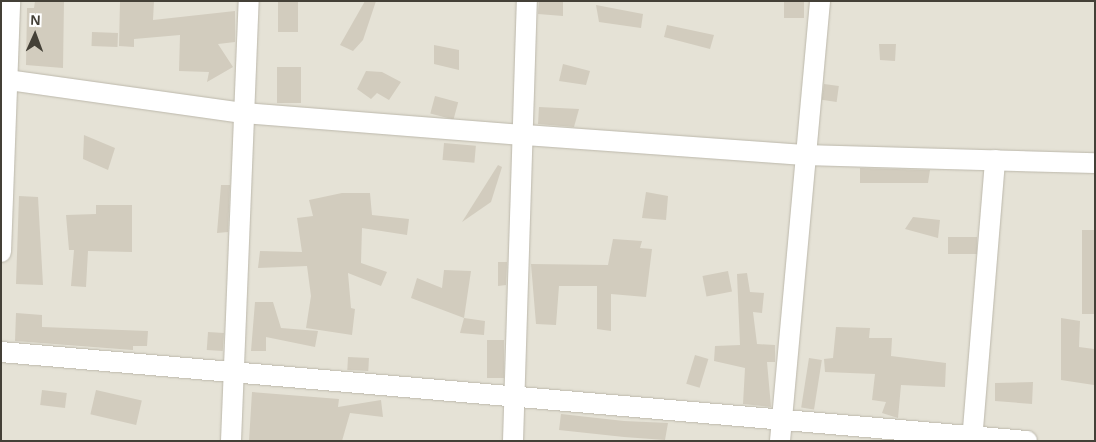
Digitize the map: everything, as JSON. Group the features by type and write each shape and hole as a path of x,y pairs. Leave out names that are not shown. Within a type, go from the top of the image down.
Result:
{"street":[{"path":"1,252 4,80 10,1"},
{"path":"231,441 232,374 249,1"},
{"path":"513,441 525,135 527,1"},
{"path":"781,431 804,156 820,1"},
{"path":"4,80 244,113 525,135 804,156 1095,163"},
{"path":"972,438 995,160"},
{"path":"1,352 515,399 781,431 1027,441"}],"shaded area":[{"path":"1,1 1095,1 1095,441 1,441"}],"building":[{"path":"35,1 64,1 63,68 26,65 27,8 34,8"},
{"path":"120,1 154,1 153,20 235,11 235,42 218,44 233,67 207,82 209,72 179,71 180,35 134,39 134,47 119,46"},
{"path":"278,1 298,1 298,32 278,32"},
{"path":"365,1 376,1 363,40 353,51 340,45"},
{"path":"539,1 563,1 563,16 538,14"},
{"path":"784,1 804,1 804,18 784,18"},
{"path":"596,5 643,14 641,28 599,22"},
{"path":"667,25 714,35 710,49 664,37"},
{"path":"92,32 118,33 117,47 92,46"},
{"path":"879,44 896,44 895,61 880,60"},
{"path":"434,45 459,50 459,70 434,64"},
{"path":"563,64 590,71 586,85 559,81"},
{"path":"277,67 301,67 301,103 277,103"},
{"path":"366,71 382,72 401,82 389,100 377,93 371,99 357,89"},
{"path":"824,84 839,86 837,102 822,100"},
{"path":"435,96 458,102 454,120 430,113"},
{"path":"539,107 579,109 574,127 538,124"},
{"path":"84,135 115,148 108,170 83,159"},
{"path":"444,143 476,146 474,163 443,160"},
{"path":"498,165 502,167 491,202 462,222"},
{"path":"860,168 930,170 928,183 860,183"},
{"path":"221,185 230,185 228,232 217,233"},
{"path":"646,192 668,196 666,220 642,218"},
{"path":"342,193 370,193 372,215 409,219 407,235 362,228 361,263 387,272 381,286 348,273 351,308 355,309 352,335 306,328 311,296 307,266 258,268 260,251 302,252 297,218 313,216 309,200"},
{"path":"19,196 38,197 43,285 16,284"},
{"path":"96,205 132,205 132,252 88,251 86,287 71,286 74,250 69,250 66,215 96,214"},
{"path":"913,217 940,220 938,238 905,229"},
{"path":"1082,230 1095,230 1095,314 1082,314"},
{"path":"948,237 977,237 977,254 948,254"},
{"path":"613,239 642,241 640,248 652,249 646,297 611,294 611,331 597,329 597,286 559,286 556,325 536,324 531,264 608,265"},
{"path":"498,262 507,262 506,285 498,286"},
{"path":"444,270 471,271 464,318 411,298 417,278 442,288"},
{"path":"728,271 732,292 706,297 702,276"},
{"path":"747,273 750,292 764,293 762,313 753,312 757,344 775,345 775,362 767,362 771,407 743,404 745,368 714,361 715,346 740,345 737,274"},
{"path":"255,302 273,302 281,328 318,331 315,347 266,337 266,351 251,351"},
{"path":"16,313 42,315 42,327 148,331 147,346 133,346 133,350 15,341"},
{"path":"464,318 485,321 484,335 460,333"},
{"path":"1061,318 1080,321 1079,347 1094,349 1094,385 1061,380"},
{"path":"836,327 870,328 869,338 892,338 891,356 946,363 945,387 901,385 898,418 882,413 886,402 872,400 875,374 825,372 824,359 833,358"},
{"path":"208,332 224,333 223,351 207,350"},
{"path":"487,340 504,340 504,378 487,378"},
{"path":"695,355 708,359 700,388 686,384"},
{"path":"348,357 369,358 368,371 347,370"},
{"path":"809,358 822,360 814,409 801,407"},
{"path":"1033,382 1032,404 995,401 995,383"},
{"path":"42,390 67,393 65,408 40,405"},
{"path":"96,390 142,401 136,425 90,414"},
{"path":"252,392 339,399 338,407 381,400 383,417 350,413 342,441 249,441"},
{"path":"561,414 624,421 668,423 665,440 624,437 559,430"}]}
